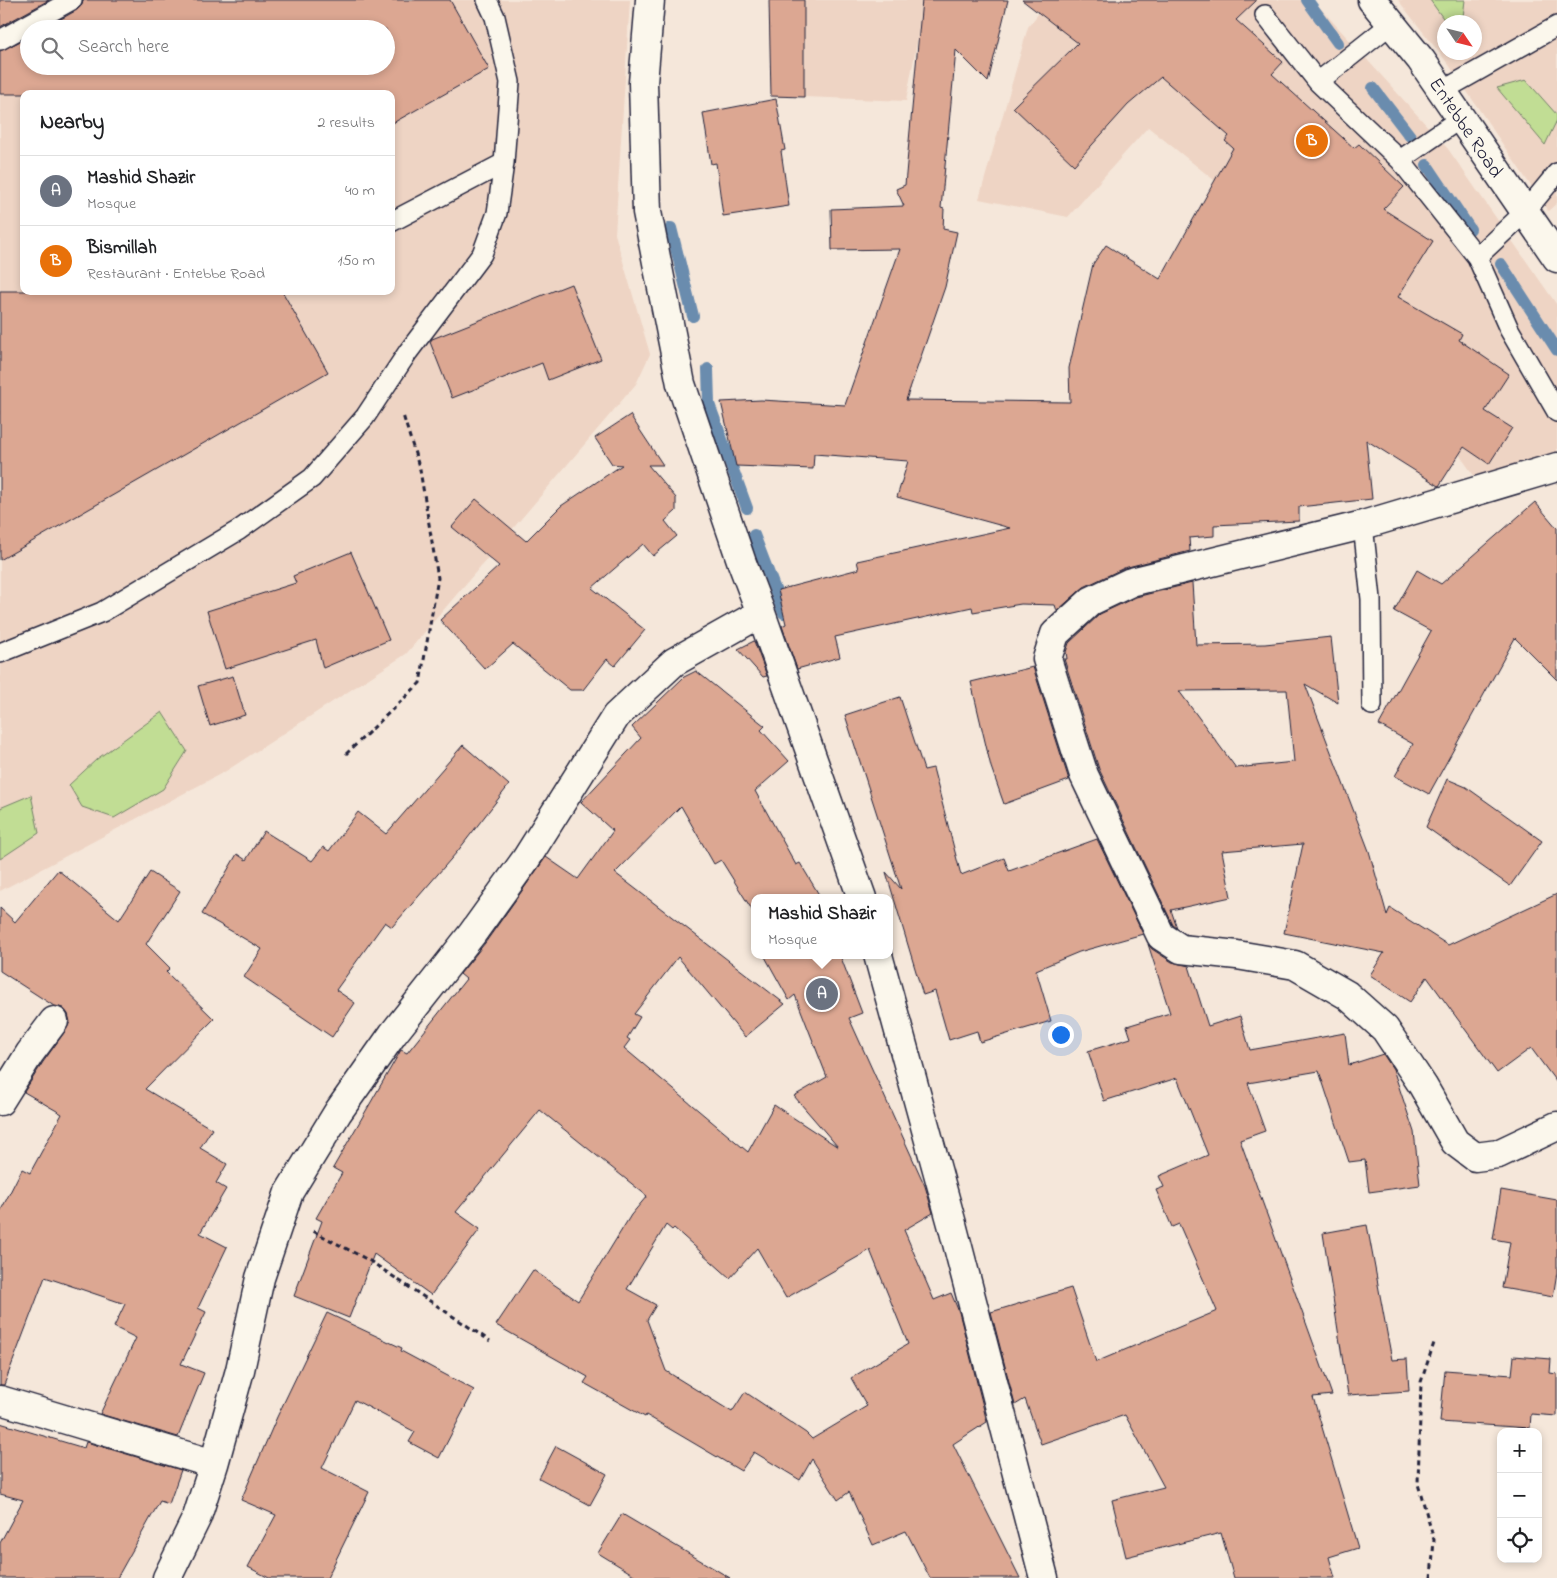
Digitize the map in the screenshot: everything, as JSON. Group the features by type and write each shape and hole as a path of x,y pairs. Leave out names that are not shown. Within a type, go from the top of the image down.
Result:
{"street":[{"path":"650,0 643,83 647,212 681,384 742,563 861,894"},
{"name":"Entebbe Road","path":"1372,0 1421,60 1557,258"},
{"path":"1557,467 1362,525 1131,582 1090,601 1055,634 1047,659 1084,775 1161,936 1181,949 1237,955 1295,965 1347,995 1385,1029 1423,1086 1454,1142 1475,1157 1498,1154 1557,1126"},
{"path":"167,1578 197,1517 214,1464 240,1370 260,1278 289,1192 338,1112 393,1034 472,934 526,859 616,716 674,662 761,613"},
{"path":"879,959 952,1224 1044,1578"},
{"path":"0,1101 30,1053 54,1021"},
{"path":"0,1400 214,1464"}],"lane":[{"path":"36,20 72,0"},
{"path":"0,652 102,612 238,530 312,478 365,417 408,352 482,254 497,213 504,163 510,82 495,17 487,0"},
{"path":"1265,15 1318,82 1400,160 1477,257 1509,329 1557,412"},
{"path":"1318,82 1391,24"},
{"path":"1442,90 1557,26"},
{"path":"0,40 20,29"},
{"path":"1400,160 1461,118"},
{"path":"395,220 504,163"},
{"path":"1477,257 1525,212 1557,173"},
{"path":"1362,525 1371,599 1372,705"}],"path":[{"path":"346,754 420,683 438,578 420,470 392,376"},
{"path":"281,1217 318,1233 370,1261 490,1341"},
{"path":"1431,1578 1434,1540 1418,1484 1421,1382 1435,1340"}],"shaded area":[{"path":"0,0 630,0 615,234 650,354 636,384 406,654 226,771 0,891"},
{"path":"804,0 925,0 906,101 804,97"},
{"path":"1049,0 1313,0 1448,149 1557,305 1557,454 1479,483 1332,275 1148,127 1068,217 979,199 1028,27"},
{"path":"1398,0 1557,0 1557,203 1548,211 1445,60 1482,60 1482,15 1437,15 1437,50"}],"green space":[{"path":"1430,0 1465,0 1463,15 1441,15"},
{"path":"1526,80 1557,115 1557,120 1545,145 1497,88"},
{"path":"162,712 187,751 163,789 114,818 82,807 69,785 97,759"},
{"path":"31,795 39,833 0,859 0,808"}],"building":[{"path":"0,0 49,0 0,27"},
{"path":"83,0 450,0 489,69 395,122 395,90 20,90 20,94 0,94 0,51 20,41 20,75 395,75 395,20 59,20 82,5"},
{"path":"769,0 804,0 804,97 771,96"},
{"path":"922,0 1008,0 988,82 956,50 941,208 944,209 943,229 957,232 945,287 906,400 1070,402 1069,368 1093,264 1106,245 1160,279 1233,148 1225,141 1229,136 1161,77 1128,105 1074,165 1013,107 1078,43 1022,0 1257,0 1236,20 1283,62 1272,74 1354,148 1359,144 1404,187 1383,209 1433,241 1398,297 1462,334 1459,340 1509,374 1485,411 1512,428 1489,464 1464,447 1439,486 1366,440 1372,499 1299,507 1299,521 1214,525 1214,536 1189,538 1190,551 1124,568 1084,587 1057,611 1055,605 1021,604 973,612 972,607 835,637 840,657 797,669 782,626 786,624 778,590 859,569 857,561 1010,528 897,497 908,461 814,454 813,469 736,466 721,402 761,400 845,405 900,249 832,250 831,209 904,206 896,189 905,185"},
{"path":"776,99 785,150 781,151 789,206 723,216 716,163 711,164 703,113"},
{"path":"571,284 601,359 548,380 542,363 452,398 430,342 432,339"},
{"path":"0,291 20,291 20,295 284,295 328,372 0,560"},
{"path":"630,415 663,465 648,465 676,498 676,511 665,521 677,536 653,556 643,544 592,588 645,630 615,666 607,659 583,690 570,690 513,644 485,669 440,620 499,566 452,527 476,499 526,541 561,506 622,465 612,464 595,438"},
{"path":"1535,502 1557,528 1557,680 1515,638 1429,794 1395,776 1413,744 1379,725 1431,631 1394,611 1417,570 1441,584"},
{"path":"351,552 389,640 323,668 316,640 225,669 207,611 296,583 293,576"},
{"path":"1192,583 1196,645 1265,644 1331,637 1338,703 1305,684 1369,851 1387,915 1390,908 1448,945 1557,894 1557,1083 1531,1048 1497,1073 1427,977 1410,1002 1370,975 1384,953 1284,933 1303,844 1222,851 1231,897 1171,910 1177,928 1173,925 1099,769 1064,659 1067,659 1066,652 1069,643 1100,614 1136,597","holes":["1287,690 1294,762 1236,768 1179,691"]},
{"path":"754,641 767,676 763,677 738,649"},
{"path":"1033,667 1069,780 1004,804 991,767 971,682"},
{"path":"696,671 765,726 761,730 789,761 755,791 796,865 800,863 819,894 751,894 751,908 721,860 714,864 681,806 615,873 785,1004 745,1037 678,957 634,1014 640,1017 627,1038 630,1040 624,1048 748,1152 774,1105 838,1147 794,1096 827,1077 795,995 789,1000 766,959 842,959 862,1013 849,1018 925,1186 933,1213 904,1230 934,1300 951,1293 959,1312 987,1422 953,1444 1020,1578 930,1578 906,1531 873,1545 849,1492 838,1500 812,1459 800,1480 754,1452 741,1471 646,1415 645,1417 584,1383 588,1377 496,1325 533,1270 578,1301 631,1215 647,1196 540,1110 456,1212 480,1229 431,1295 374,1254 349,1318 294,1296 322,1221 316,1218 342,1173 333,1168 401,1050 407,1053 466,979 460,974 485,943 546,857 578,879 613,831 581,802 641,738 632,727 684,677","holes":["666,1225 672,1230 674,1228 730,1278 757,1248 786,1298 870,1250 908,1344 851,1378 867,1406 812,1439 745,1392 732,1412 666,1371 647,1320 656,1305 627,1289"]},
{"path":"233,676 245,715 210,726 198,686"},
{"path":"900,697 924,770 933,768 961,875 1004,858 1009,871 1097,839 1143,934 1079,952 1036,970 1051,1021 980,1042 977,1031 949,1040 935,991 923,995 886,872 901,889 845,715"},
{"path":"463,745 509,785 457,852 392,927 385,922 336,990 355,1003 332,1037 244,977 262,949 202,914 237,854 246,860 264,831 312,861 323,847 329,851 358,812 386,834"},
{"path":"1447,779 1466,787 1542,841 1510,886 1426,827"},
{"path":"58,870 119,920 150,872 180,891 146,944 170,968 166,972 214,1019 145,1089 212,1129 200,1148 227,1164 216,1183 226,1189 200,1233 227,1247 198,1308 206,1312 181,1364 204,1373 178,1437 100,1414 136,1338 114,1327 125,1304 45,1277 4,1385 0,1385 0,1212 22,1169 30,1173 62,1114 24,1092 70,1022 68,1014 63,1008 54,1006 0,971 0,908 15,922"},
{"path":"1148,944 1152,949 1172,962 1189,966 1208,1026 1240,1016 1250,1050 1345,1033 1349,1065 1383,1054 1393,1069 1414,1132 1420,1185 1369,1192 1365,1160 1349,1162 1319,1071 1248,1083 1265,1131 1240,1140 1332,1395 1313,1397 1358,1548 1329,1557 1335,1578 1234,1578 1221,1533 1126,1557 1112,1500 1164,1487 1125,1415 1041,1444 1025,1399 1015,1405 991,1312 1071,1288 1096,1362 1217,1311 1179,1224 1172,1227 1156,1190 1164,1187 1159,1176 1208,1155 1177,1078 1104,1101 1088,1051 1131,1038 1127,1026 1170,1013"},
{"path":"1501,1190 1557,1200 1557,1272 1553,1297 1502,1288 1510,1242 1493,1239"},
{"path":"1367,1225 1392,1360 1407,1359 1409,1391 1348,1395 1323,1233"},
{"path":"327,1313 402,1348 401,1351 474,1390 439,1458 409,1442 415,1432 355,1400 322,1468 369,1492 327,1578 269,1578 248,1567 276,1515 241,1500 277,1417"},
{"path":"1514,1356 1551,1359 1550,1373 1557,1374 1557,1416 1531,1414 1530,1428 1440,1422 1445,1370 1512,1375"},
{"path":"0,1423 84,1448 86,1442 181,1470 169,1504 160,1501 117,1578 0,1578 0,1543 23,1500 0,1494"},
{"path":"556,1446 607,1474 590,1505 539,1478"},
{"path":"622,1514 730,1578 639,1578 598,1553"}],"waterway":[{"path":"1307,0 1338,43"},
{"path":"1373,88 1410,136"},
{"path":"1427,165 1470,229"},
{"path":"671,228 693,316"},
{"path":"1501,264 1557,350"},
{"path":"708,369 709,404 747,508"},
{"path":"754,535 784,613"}],"place":[{"name":"Bismillah","path":"1312,141"},
{"name":"Mashid Shazir","path":"822,994"}]}
